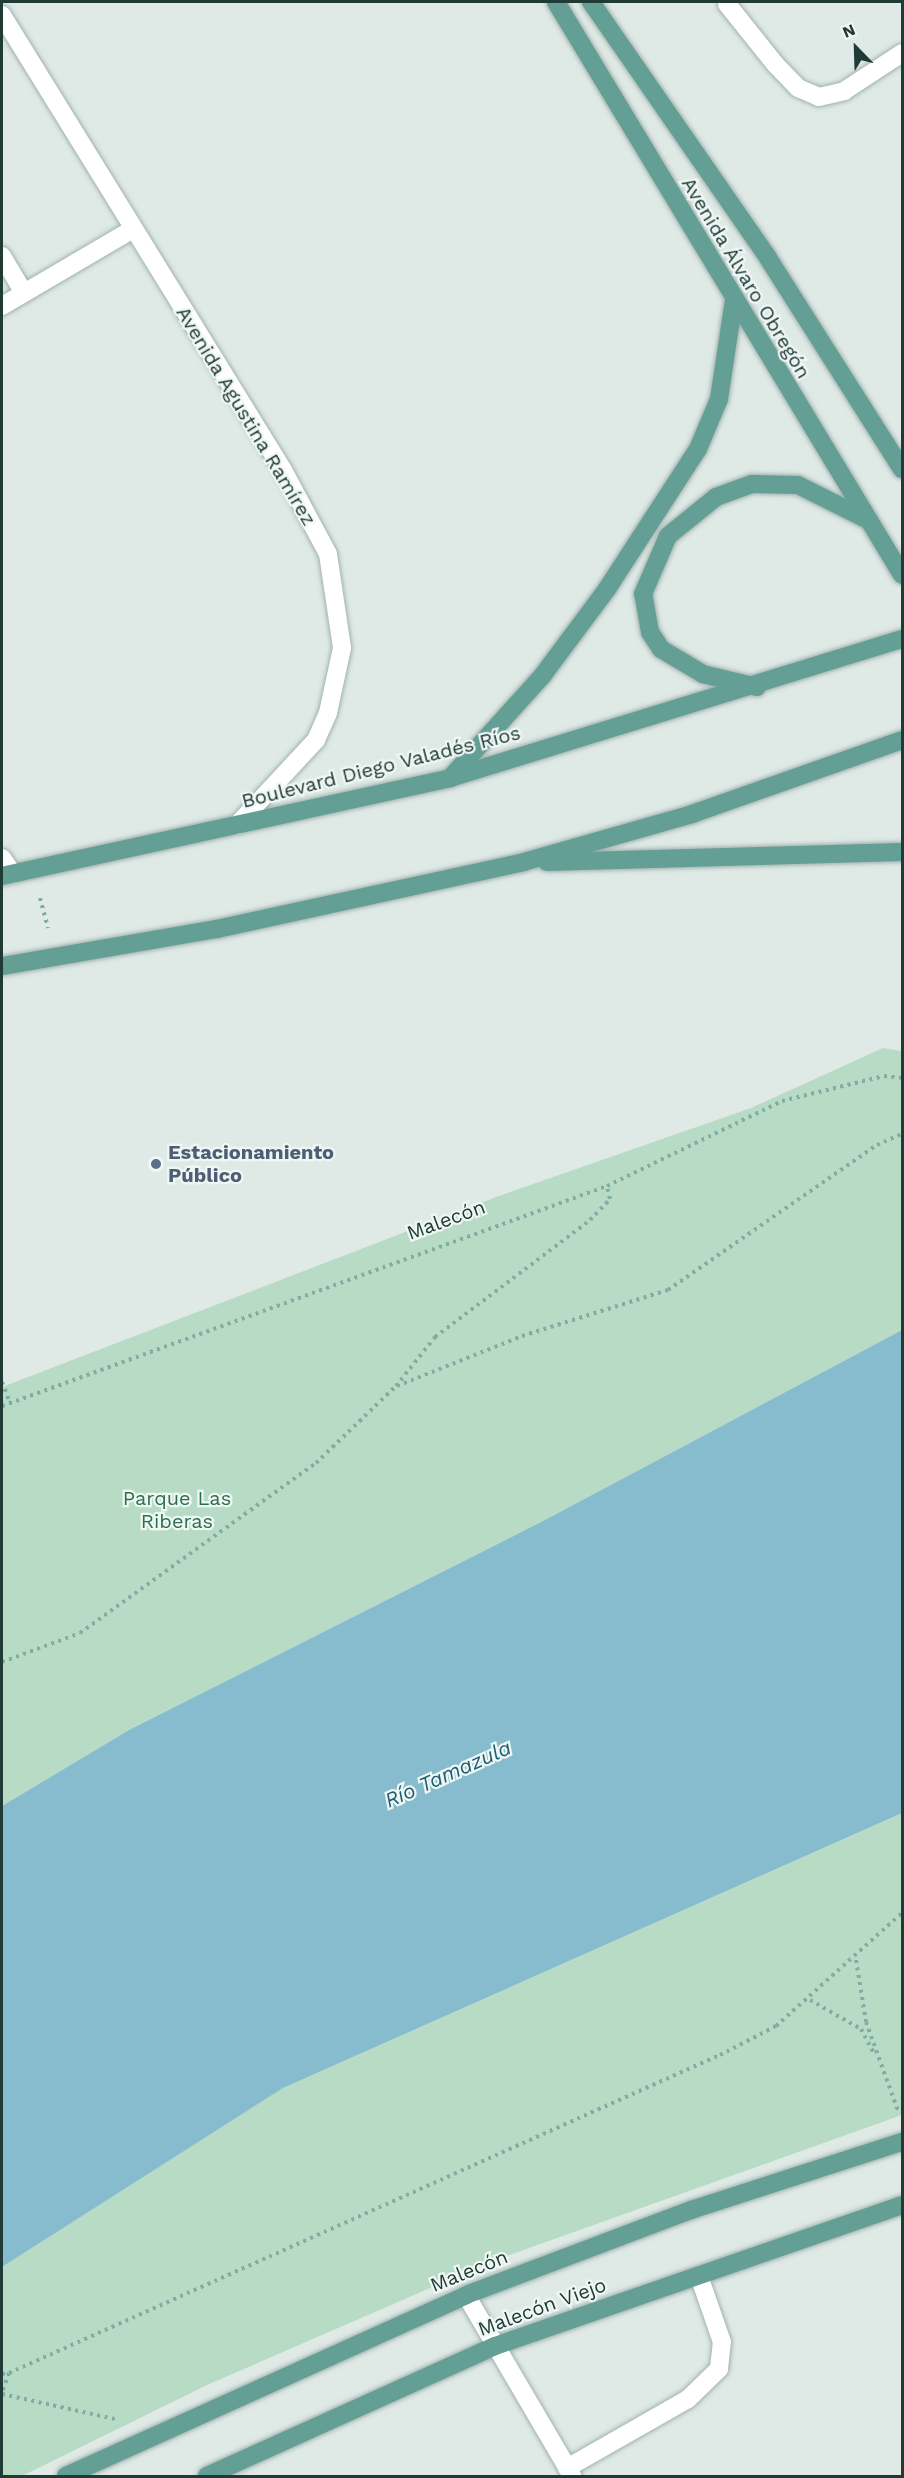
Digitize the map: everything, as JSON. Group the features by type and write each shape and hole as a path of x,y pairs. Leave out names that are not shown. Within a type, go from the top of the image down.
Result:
{"main road":[{"name":"Avenida Álvaro Obregón","path":"556,2 867,520 903,575"},
{"name":"Avenida Álvaro Obregón","path":"591,2 768,258 903,469"},
{"path":"450,778 557,656 698,449 726,368 734,300"},
{"path":"760,687 703,674 661,649 650,632 644,594 668,536 716,497 752,484 798,485 867,520"},
{"name":"Boulevard Diego Valadés Ríos","path":"7,875 450,778 760,687 903,639"},
{"path":"2,966 368,899 524,862 692,814 903,740"},
{"path":"524,862 903,852"},
{"name":"Malecón","path":"66,2476 160,2430 466,2295 691,2210 903,2142"},
{"name":"Malecón Viejo","path":"207,2476 495,2346 903,2205"}],"street":[{"path":"727,4 798,88 819,97 844,92 903,53"},
{"name":"Avenida Agustina Ramírez","path":"2,15 283,470 328,554 336,584 342,648 328,713 316,740 237,825"},
{"path":"2,306 133,229"},
{"path":"2,256 24,293"},
{"path":"2,858 7,875"},
{"path":"466,2295 569,2472 688,2399 719,2369 722,2342 699,2276"}],"path":[{"path":"33,870 55,958"},
{"name":"Malecón","path":"2,1406 607,1186 782,1101 884,1076 903,1078"},
{"path":"396,1386 522,1336 668,1290 877,1145 903,1134"},
{"path":"2,1662 80,1633 316,1463 396,1386 435,1337 590,1220 610,1200 607,1186"},
{"path":"2,1382 10,1403"},
{"path":"2,2374 9,2373 720,2055 776,2026 856,1959 903,1913"},
{"path":"856,1959 877,2061"},
{"path":"809,1999 861,2029 903,2123"},
{"path":"9,2373 2,2393 160,2430"}],"green space":[{"name":"Parque Las Riberas","path":"883,1048 902,1051 902,1330 543,1521 129,1730 2,1806 2,1387 499,1196 751,1108"},
{"path":"902,1813 902,2115 490,2262 207,2385 22,2476 2,2476 2,2267 283,2088"}],"water":[{"name":"Río Tamazula","path":"902,1330 902,1813 283,2088 2,2267 2,1806 129,1730 543,1521"}],"place":[{"name":"Estacionamiento Público","path":"156,1164"}]}
